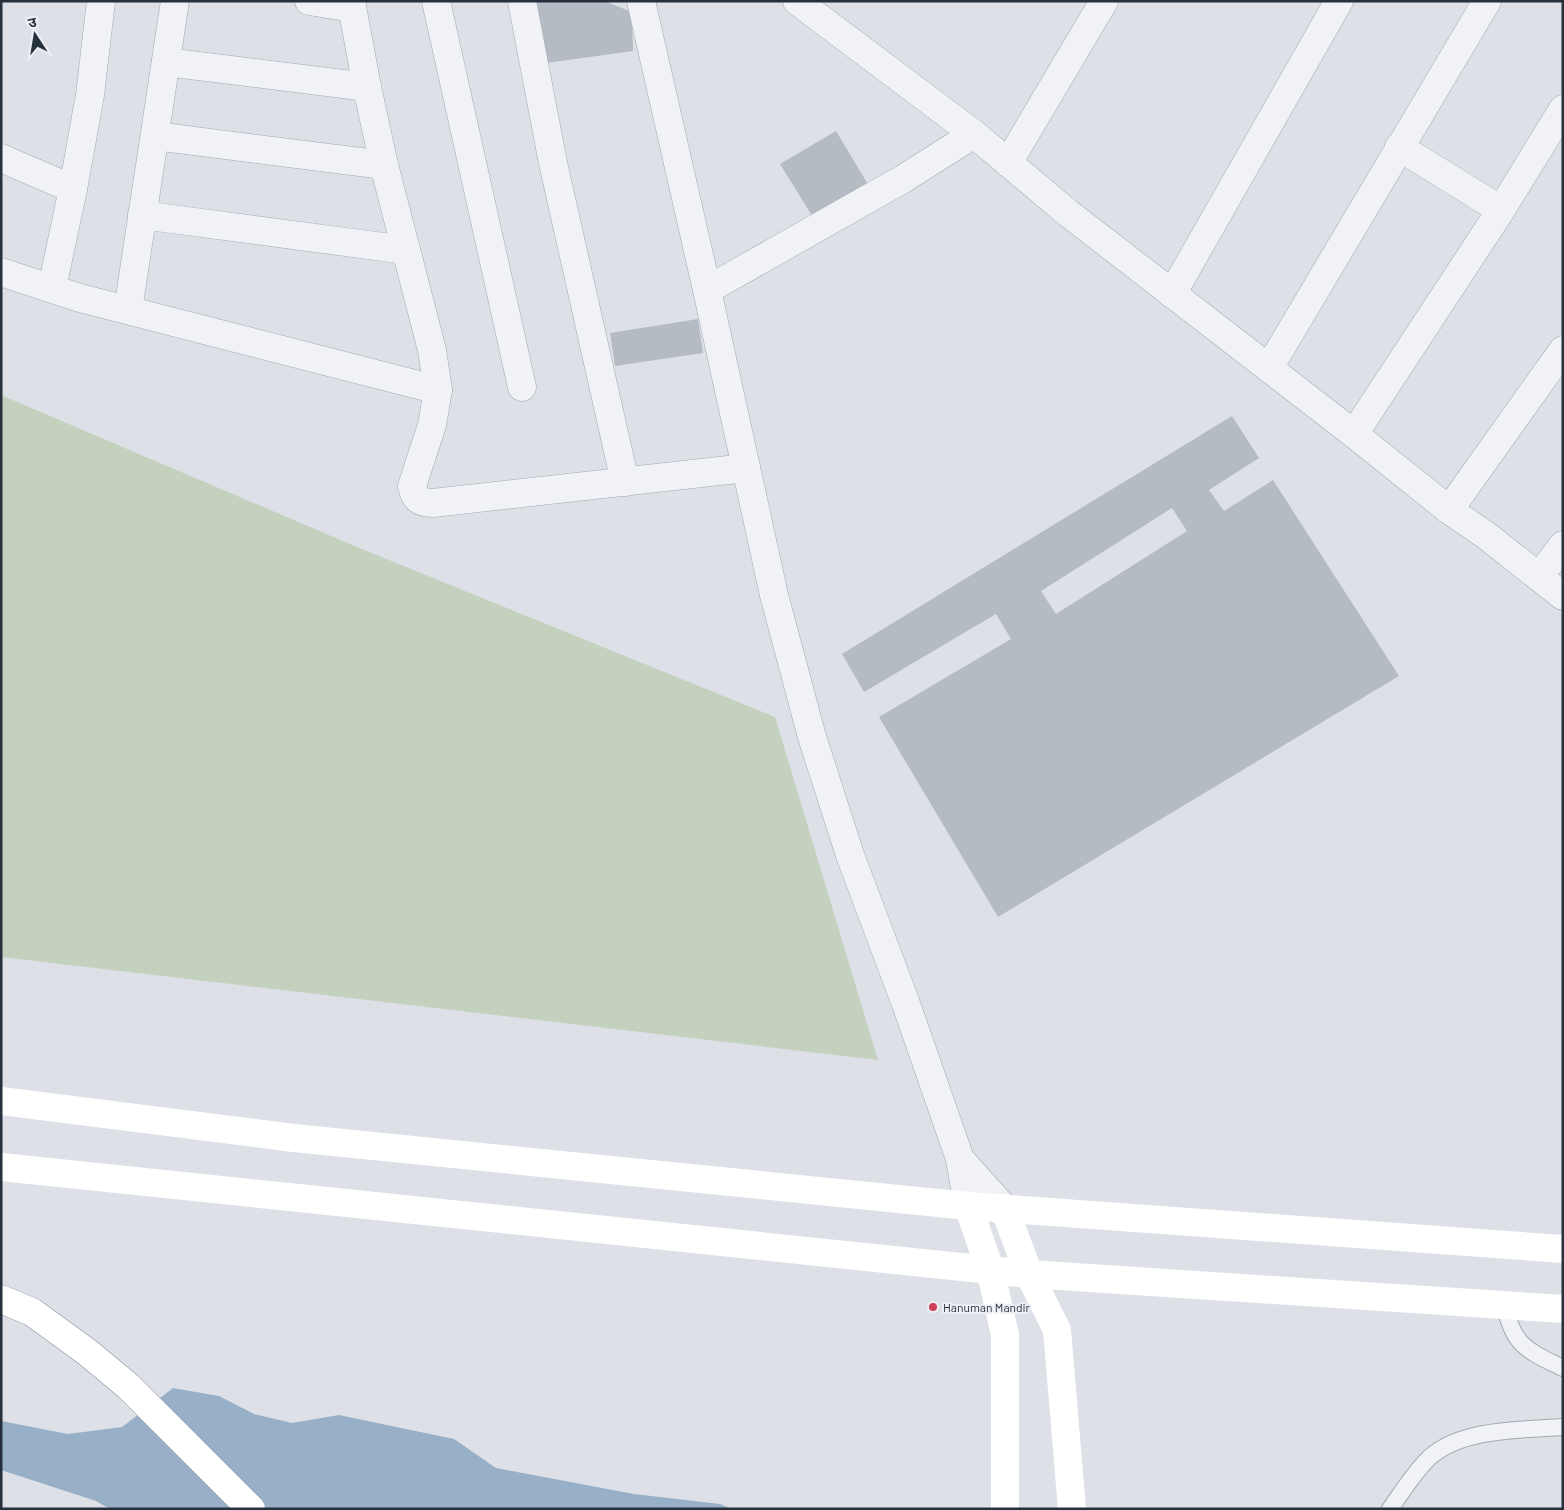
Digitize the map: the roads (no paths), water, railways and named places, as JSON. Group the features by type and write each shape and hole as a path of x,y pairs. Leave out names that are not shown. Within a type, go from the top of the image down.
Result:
{"main road":[{"path":"1,1101 294,1138 968,1206 1563,1249"},
{"path":"1,1167 1029,1274 1563,1309"},
{"path":"968,1206 990,1269 1005,1335 1005,1509"},
{"path":"1004,1208 1029,1274 1056,1330 1072,1509"},
{"path":"1,1299 32,1312 122,1380 251,1509"}],"street":[{"path":"52,288 90,95 101,1"},
{"path":"128,310 175,1"},
{"path":"309,1 351,5 384,165 432,350 438,390 432,425 412,486 414,496 422,503 433,503 746,468"},
{"path":"436,1 522,387"},
{"path":"522,1 553,163 625,482"},
{"path":"641,1 774,595 812,737 850,855 906,1004 960,1159 968,1206"},
{"path":"797,1 974,134 1068,213 1354,434 1449,510 1486,536 1563,596"},
{"path":"1008,163 1104,1"},
{"path":"1172,294 1339,1"},
{"path":"1269,368 1487,1"},
{"path":"166,62 367,87"},
{"path":"1354,434 1501,210 1563,109"},
{"path":"707,290 903,179 974,134"},
{"path":"155,136 384,165"},
{"path":"1399,147 1501,210"},
{"path":"1,158 73,189"},
{"path":"142,215 406,250"},
{"path":"1,272 128,310 438,390"},
{"path":"1449,510 1563,350"},
{"path":"1539,577 1563,545"},
{"path":"960,1159 1004,1208"}],"lane":[{"path":"1505,1306 1509,1324 1517,1340 1536,1355 1563,1368"},
{"path":"1390,1509 1431,1457 1459,1440 1493,1432 1563,1427"}],"water":[{"path":"173,1388 219,1396 254,1414 292,1423 339,1415 454,1439 496,1468 634,1494 720,1504 731,1509 110,1509 96,1501 1,1470 1,1421 68,1434 122,1427"}],"place":[{"name":"Hanuman Mandir","path":"933,1307"}]}
